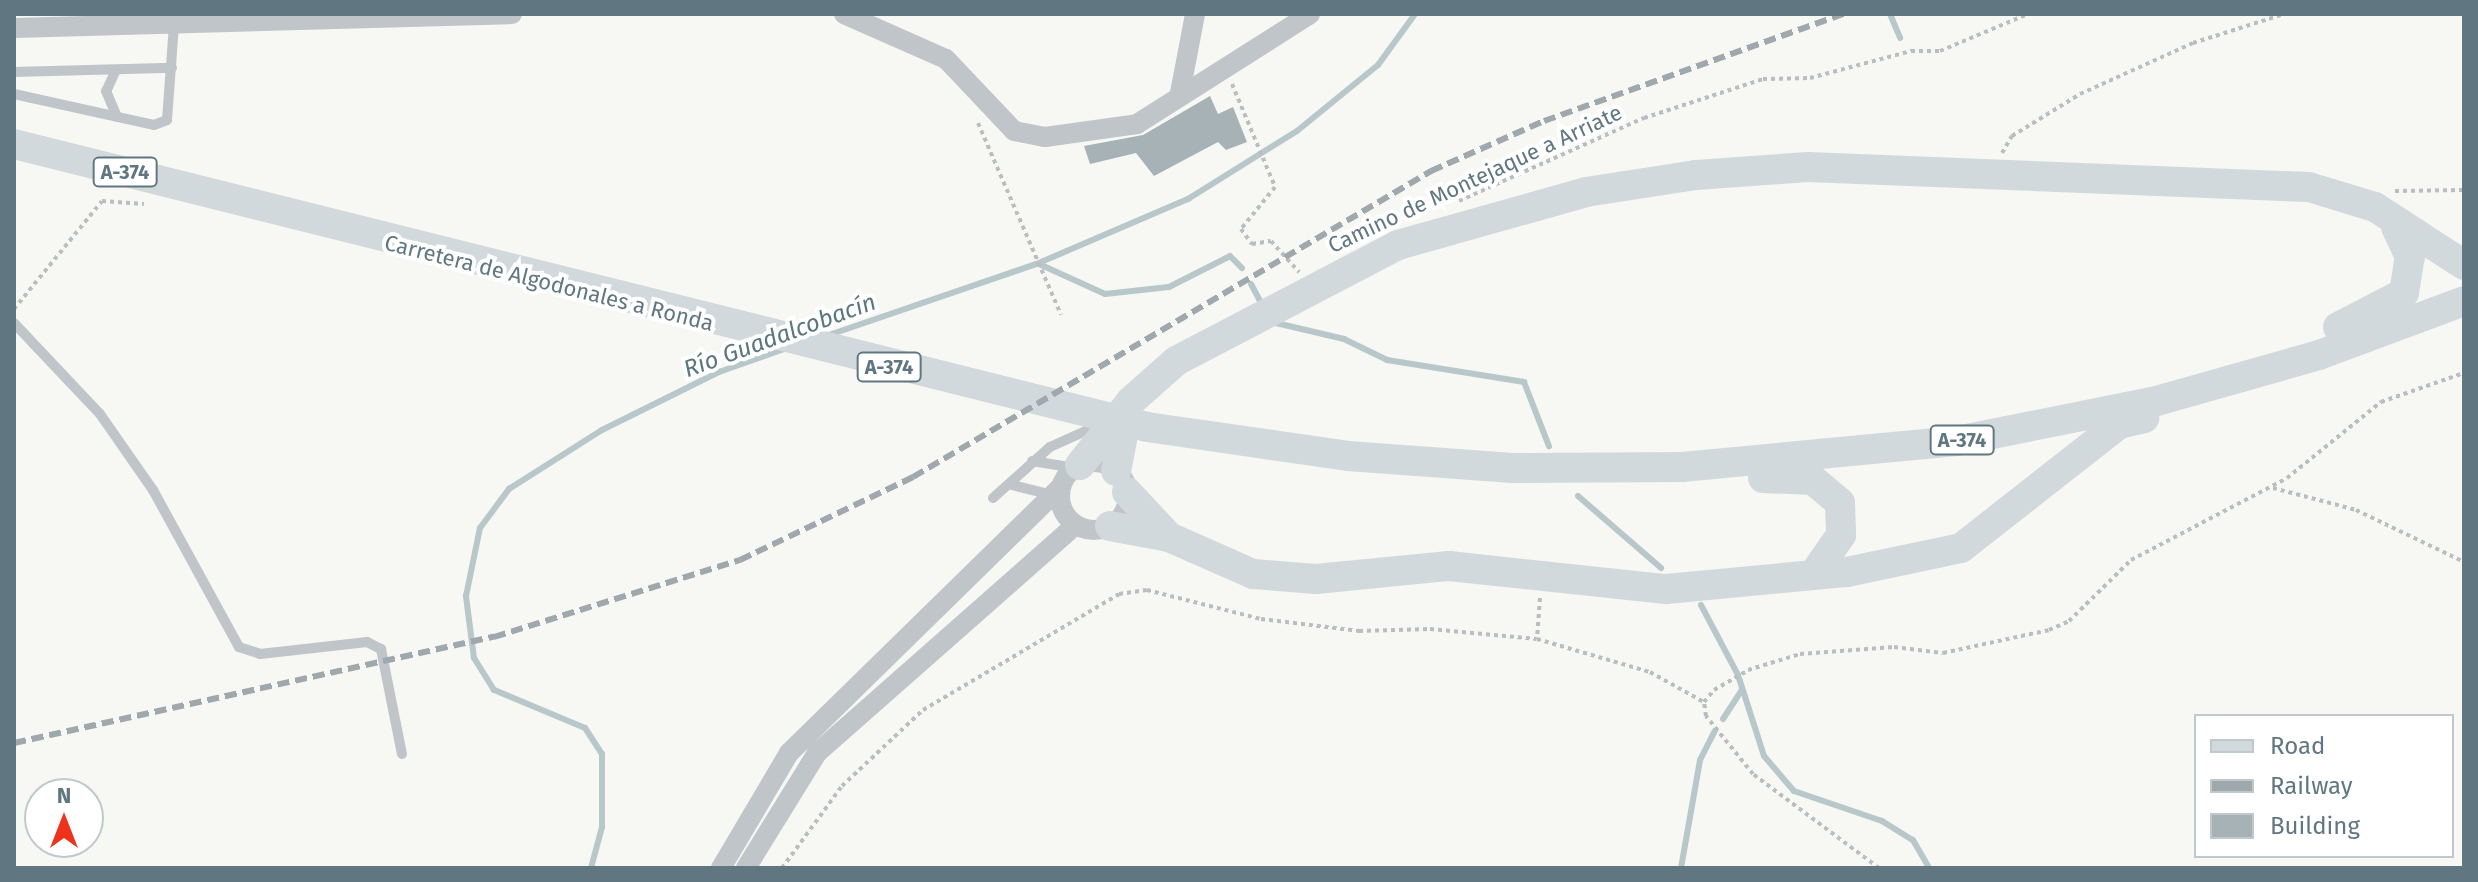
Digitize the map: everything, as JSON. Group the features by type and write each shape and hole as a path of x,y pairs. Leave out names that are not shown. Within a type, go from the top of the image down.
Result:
{"main road":[{"name":"Carretera de Algodonales a Ronda","path":"14,144 234,204 632,304 1147,427 1319,453 1498,467 1682,467 1957,441 2235,379 2416,320 2464,301"},
{"name":"Carretera de Algodonales a Ronda","path":"14,162 185,198 234,204"},
{"path":"1067,479 1124,409 1176,361 1310,287 1398,245 1483,217 1696,175 1808,167 2309,187 2385,217 2464,265"},
{"path":"2235,379 2391,306 2410,278 2410,257 2385,217"},
{"path":"1110,526 1169,537 1253,574 1316,579 1449,566 1666,589 1814,574 1961,548 2119,424 2345,361 2416,320"},
{"path":"1124,409 1122,482 1169,537"},
{"path":"1682,467 1827,486 1840,503 1841,535 1814,574"}],"street":[{"path":"14,28 512,14"},
{"path":"844,14 946,59 1014,131 1045,137 1109,131 1137,124 1180,93 1310,14"},
{"path":"1180,93 1195,14"},
{"path":"1067,479 1062,509 1076,525"},
{"path":"721,868 789,753 1067,479 1122,482 1124,512 1110,526 1076,525 817,753 746,868"}],"lane":[{"path":"14,94 117,117 167,120 174,25"},
{"path":"14,72 172,68"},
{"path":"116,70 106,91 117,117"},
{"path":"14,323 91,404 153,490 239,647 260,654 367,642 381,649 402,754"},
{"path":"993,498 1012,485 1032,461 1124,409"},
{"path":"1032,461 1067,479"},
{"path":"1012,485 1067,479"}],"path":[{"name":"Camino de Montejaque a Arriate","path":"1449,206 1644,118 1763,79 1810,78 1911,51 1940,51 2028,14"},
{"path":"2000,175 2012,136 2080,94 2193,43 2284,14"},
{"name":"Camino de Montejaque a Arriate","path":"1243,111 1275,187 1241,229 1252,244 1271,241 1303,278 1316,271"},
{"path":"972,115 1028,234 1061,315"},
{"path":"2385,217 2400,188 2464,190"},
{"path":"14,309 102,201 161,206 185,198"},
{"path":"1704,702 1728,681 1748,670 1862,648 1980,649 2049,630 2176,531 2271,488 2381,402 2464,373"},
{"path":"2271,488 2356,510 2464,562"},
{"path":"1537,639 1542,576"},
{"path":"782,868 842,786 923,710 1119,594 1147,590 1261,619 1359,631 1430,629 1537,639 1650,672 1704,702"},
{"path":"1704,702 1706,716 1753,774 1879,868"}],"building":[{"path":"1210,96 1218,114 1233,107 1247,142 1226,150 1218,142 1154,176 1136,153 1090,164 1084,146 1143,135"}],"waterway":[{"name":"Río Guadalcobacín","path":"829,335 1034,265 1188,199 1297,131 1378,65 1415,14"},
{"path":"1890,14 1900,38"},
{"path":"1039,264 1105,294 1169,287 1230,256 1242,268"},
{"path":"1251,284 1260,301"},
{"path":"1276,323 1344,339 1387,360 1524,382 1549,446"},
{"name":"Río Guadalcobacín","path":"591,868 602,827 602,754 585,728 494,690 474,658 466,596 480,528 509,489 602,430 719,372 784,349"},
{"path":"1578,496 1661,568"},
{"path":"1701,605 1738,675 1764,756 1794,791 1882,821 1913,840 1929,868"},
{"path":"1723,719 1742,690"},
{"path":"1681,868 1700,760 1715,731"}],"railway":[{"path":"14,743 494,637 740,560 913,477 1431,171 1544,121 1843,14"}]}
